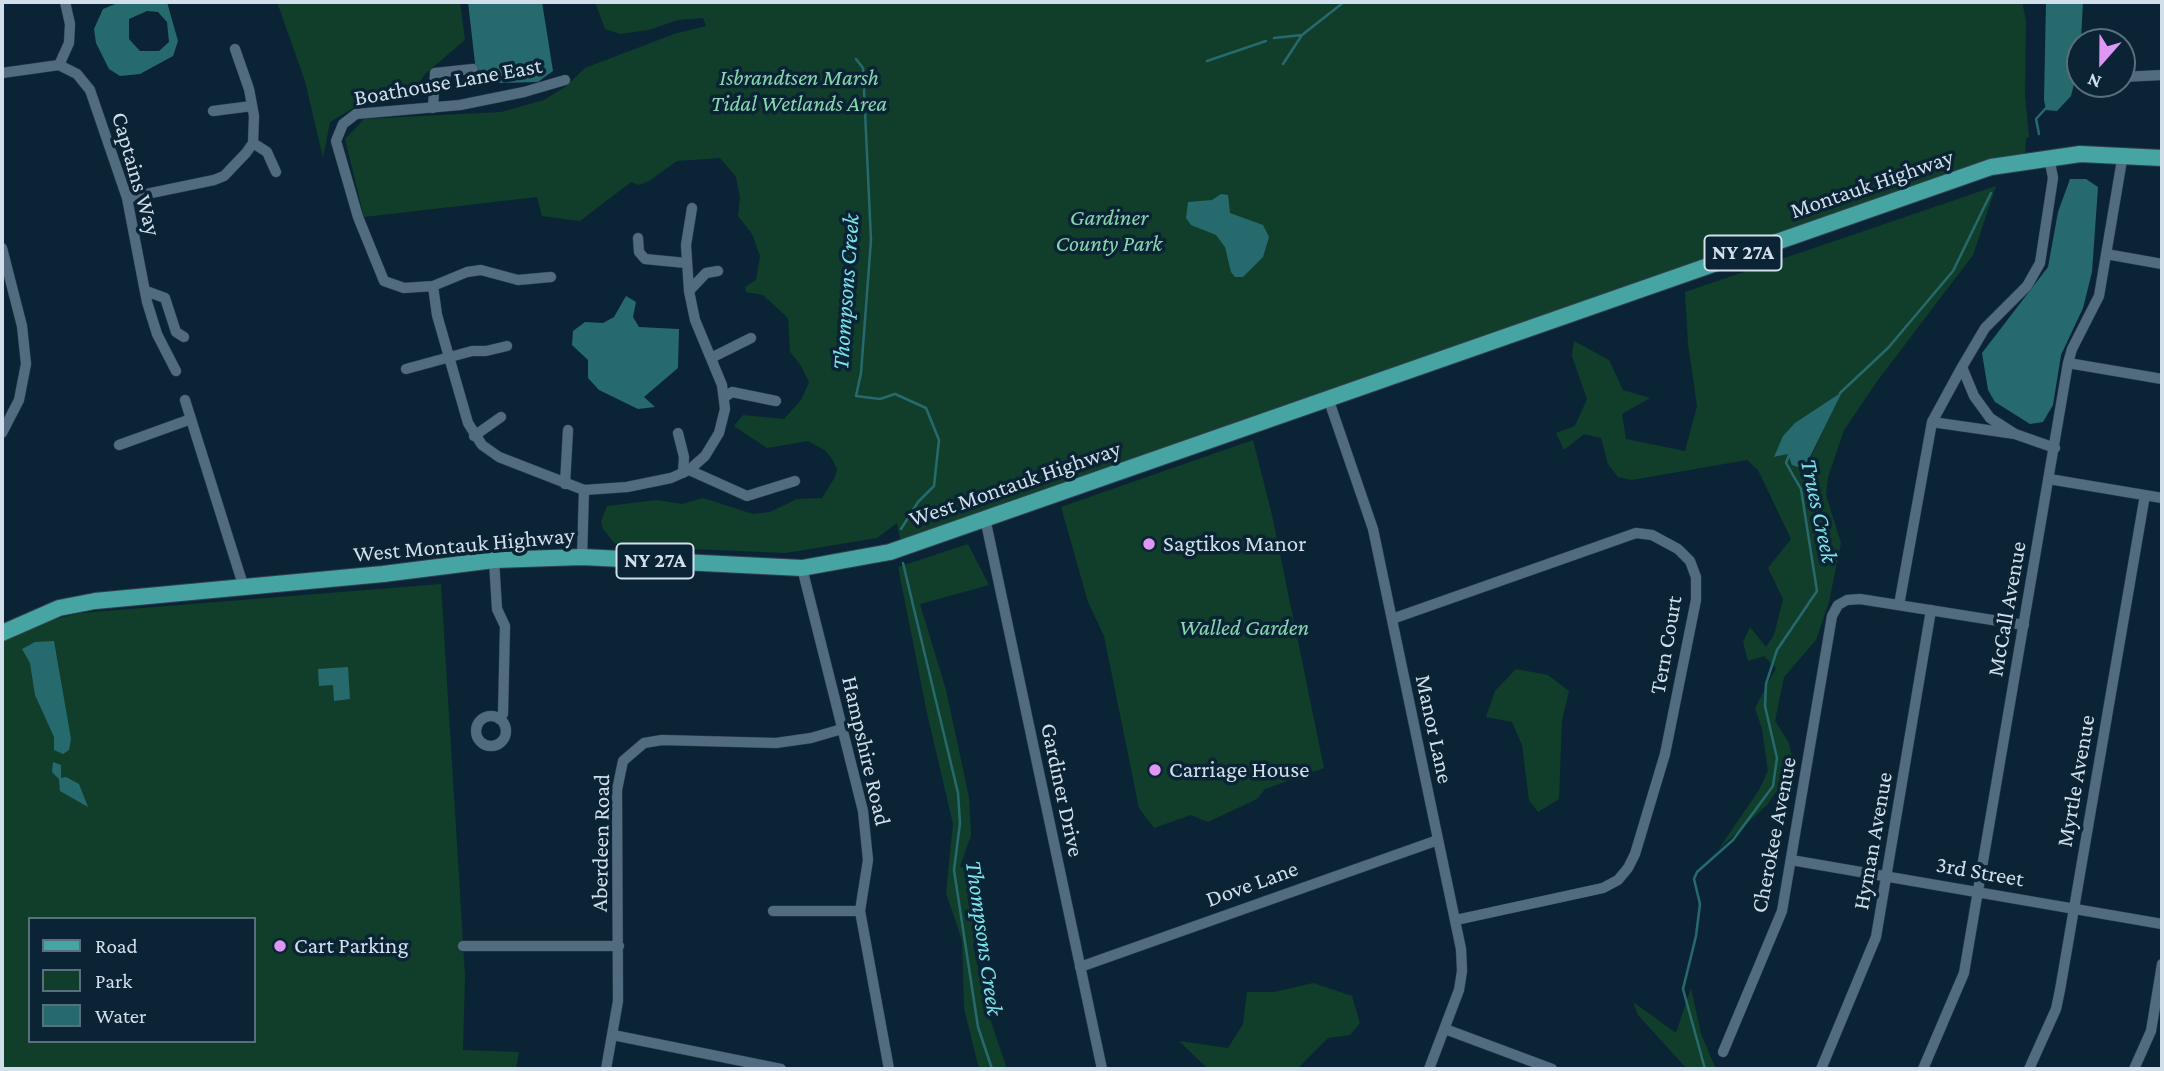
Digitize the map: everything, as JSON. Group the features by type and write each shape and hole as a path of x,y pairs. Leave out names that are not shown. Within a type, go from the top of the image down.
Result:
{"main road":[{"name":"Montauk Highway","path":"1328,398 1991,167 2049,157 2123,154 2162,158"},
{"name":"West Montauk Highway","path":"2,632 59,608 95,601 244,588 494,560 582,557 802,568 890,552 1328,398"}],"street":[{"path":"2,73 59,65 69,43 70,24 65,2"},
{"path":"127,198 214,180 238,163 253,143 252,106 235,49"},
{"name":"Captains Way","path":"59,65 77,74 90,90 127,198 157,334 176,371"},
{"path":"433,108 435,74 473,69"},
{"path":"2136,76 2162,75"},
{"name":"Boathouse Lane East","path":"551,278 518,280 481,270 467,272 433,286 392,286 378,274 336,141 343,124 356,114 433,108 517,94 565,80"},
{"path":"213,111 252,106"},
{"path":"253,143 267,152 276,172"},
{"name":"McCall Avenue","path":"1923,1069 1964,973 2068,363 2071,349 2099,296 2123,154"},
{"path":"2024,625 1899,605 1932,422 1985,328 2027,286 2040,263 2053,178 2049,157"},
{"path":"433,286 435,306 474,436 499,457 565,484 584,489 644,485 686,472 705,456 719,433 725,397 695,320 689,291 687,229 692,208"},
{"path":"638,238 639,252 645,258 686,263"},
{"path":"2,248 22,327 26,364 19,400 2,433"},
{"path":"2106,254 2162,264"},
{"path":"689,291 706,273 718,271"},
{"path":"146,291 165,298 176,332 184,337"},
{"path":"711,358 751,338"},
{"path":"406,369 472,351 507,346"},
{"path":"2068,363 2162,379"},
{"path":"1962,367 1974,396 1990,418 2015,434"},
{"path":"725,397 732,392 776,401"},
{"name":"Manor Lane","path":"1328,398 1373,529 1456,920 1462,971 1445,1029 1429,1069"},
{"path":"185,400 244,588"},
{"path":"474,436 500,417"},
{"path":"119,445 191,419"},
{"path":"1932,422 2015,434 2054,448"},
{"path":"565,484 568,430"},
{"path":"678,433 686,472"},
{"path":"686,472 747,496 796,481"},
{"path":"2049,479 2162,498"},
{"path":"582,557 584,489"},
{"name":"Myrtle Avenue","path":"2029,1069 2056,1009 2145,495"},
{"name":"Gardiner Drive","path":"985,519 1102,1069"},
{"name":"Tern Court","path":"1392,619 1636,533 1652,535 1678,548 1689,561 1696,577 1696,600 1665,754 1628,868 1618,880 1603,888 1456,920"},
{"path":"494,560 497,609 505,626 503,715 499,719"},
{"name":"Hampshire Road","path":"802,568 868,838 868,860 860,911 887,1069"},
{"name":"Cherokee Avenue","path":"1723,1052 1779,919 1832,616 1838,605 1847,600 1860,599 1899,605"},
{"name":"Hyman Avenue","path":"1821,1069 1874,944 1931,610"},
{"name":"Aberdeen Road","path":"606,1069 618,1002 617,790 623,761 633,750 645,743 662,740 776,743 842,729"},
{"name":"Dove Lane","path":"1080,967 1438,840"},
{"name":"3rd Street","path":"1791,860 2162,923"},
{"path":"773,911 860,911"},
{"path":"463,946 619,946"},
{"path":"2134,1069 2151,1031 2162,964"},
{"path":"1445,1029 1552,1069"},
{"path":"613,1035 781,1069"}],"green space":[{"path":"277,2 460,2 465,40 425,74 412,95 370,98 330,122 323,158 305,81"},
{"name":"Gardiner County Park","path":"595,2 2022,2 2026,20 2025,97 2029,137 2026,138 2025,161 902,549 897,523 877,538 786,553 623,546 614,543 603,529 601,521 607,506 657,500 682,504 703,498 753,514 770,512 797,499 822,498 835,477 837,469 826,451 808,441 767,448 734,426 743,415 784,419 801,400 809,382 790,352 788,318 763,295 746,292 745,287 756,280 760,256 752,234 738,216 740,197 736,177 720,158 677,161 649,181 639,185 631,182 580,221 542,216 537,197 364,217 345,139 364,119 501,112 544,100 565,87 585,68 674,34 706,26 703,18 678,20 649,30 620,34 605,29"},
{"path":"1996,186 1973,255 1878,380 1844,430 1828,477 1826,495 1841,543 1829,602 1816,640 1784,677 1775,721 1789,743 1793,762 1790,772 1767,805 1718,850 1759,790 1768,771 1762,729 1755,708 1776,668 1764,656 1748,661 1743,642 1750,627 1766,647 1774,635 1783,599 1768,568 1791,539 1758,470 1747,460 1632,480 1618,477 1608,464 1601,438 1584,434 1564,450 1556,433 1575,426 1587,399 1572,356 1574,341 1609,360 1623,390 1650,398 1622,414 1626,439 1685,451 1697,406 1688,344 1685,292","holes":["1841,393 1810,459 1791,459 1788,454 1775,457"]},
{"name":"Sagtikos Manor","path":"1253,440 1272,515 1324,768 1265,789 1257,799 1208,822 1191,815 1154,828 1139,808 1104,636 1088,602 1061,507"},
{"path":"968,544 989,585 920,604 946,690 969,797 971,835 960,867 967,868 981,882 983,907 973,945 988,1013 1007,1069 979,1069 964,1008 962,940 946,893 953,824 927,713 898,567"},
{"path":"441,584 465,976 463,1050 519,1052 516,1069 2,1069 2,642 47,621 80,613"},
{"path":"1516,669 1548,675 1569,691 1562,720 1559,799 1538,812 1529,800 1522,745 1512,722 1486,717 1495,691"},
{"path":"1313,983 1352,996 1360,1023 1350,1035 1328,1038 1297,1069 1208,1069 1179,1041 1228,1048 1243,1024 1247,992 1274,992"},
{"path":"1691,988 1701,1034 1716,1069 1687,1069 1638,1015 1633,1002 1676,1033"}],"water":[{"path":"120,2 167,2 178,41 173,56 140,74 120,76 109,69 96,43 94,29 103,9","holes":["147,11 158,12 167,22 169,42 159,51 140,51 129,39 129,19"]},
{"path":"468,2 542,2 553,71 538,82 500,83 476,72"},
{"path":"2046,2 2083,2 2082,28 2066,28 2066,98 2069,98 2057,111 2046,110"},
{"path":"2070,179 2086,179 2098,187 2092,272 2083,308 2061,355 2053,405 2043,422 2030,424 1995,402 1988,390 1982,353 2048,267 2058,212"},
{"path":"1221,194 1228,195 1230,213 1263,225 1269,237 1263,257 1243,277 1235,277 1231,272 1225,247 1216,235 1191,225 1186,218 1188,202 1212,200"},
{"path":"626,296 636,302 633,317 639,327 679,329 678,368 644,397 655,407 638,409 599,390 588,378 588,360 572,345 573,331 585,322 603,323 614,317"},
{"path":"1842,392 1807,463 1801,468 1792,465 1788,454 1774,457 1783,436 1795,423"},
{"path":"54,641 71,739 69,750 63,754 54,750 54,737 35,695 30,663 22,649 35,642"},
{"path":"348,667 350,699 334,701 333,685 319,686 318,669"},
{"path":"53,762 61,765 61,778 66,777 79,784 88,807 60,791 59,779 52,772"}],"waterway":[{"path":"1274,38 1302,35 1344,2"},
{"path":"1283,64 1302,35"},
{"path":"1207,61 1266,41"},
{"name":"Thompsons Creek","path":"856,59 863,68 871,240 861,373 856,396 880,399 895,394 926,408 939,440 934,486 918,502 901,529"},
{"name":"Trues Creek","path":"2039,134 2036,119 2047,107"},
{"name":"Trues Creek","path":"1840,393 1888,348 1953,271 1991,193"},
{"name":"Trues Creek","path":"1705,1069 1683,989 1696,936 1700,904 1694,879 1697,872 1733,840 1773,786 1777,758 1765,706 1766,684 1777,650 1817,591 1801,489 1786,463 1790,452"},
{"name":"Thompsons Creek","path":"903,563 958,793 960,823 954,870 978,1027 992,1069"}],"place":[{"name":"Sagtikos Manor","path":"1149,544"},
{"name":"Carriage House","path":"1155,770"},
{"name":"Cart Parking","path":"280,946"}],"park label":[{"name":"Isbrandtsen Marsh Tidal Wetlands Area","path":"799,91"},
{"name":"Walled Garden","path":"1244,628"}]}
